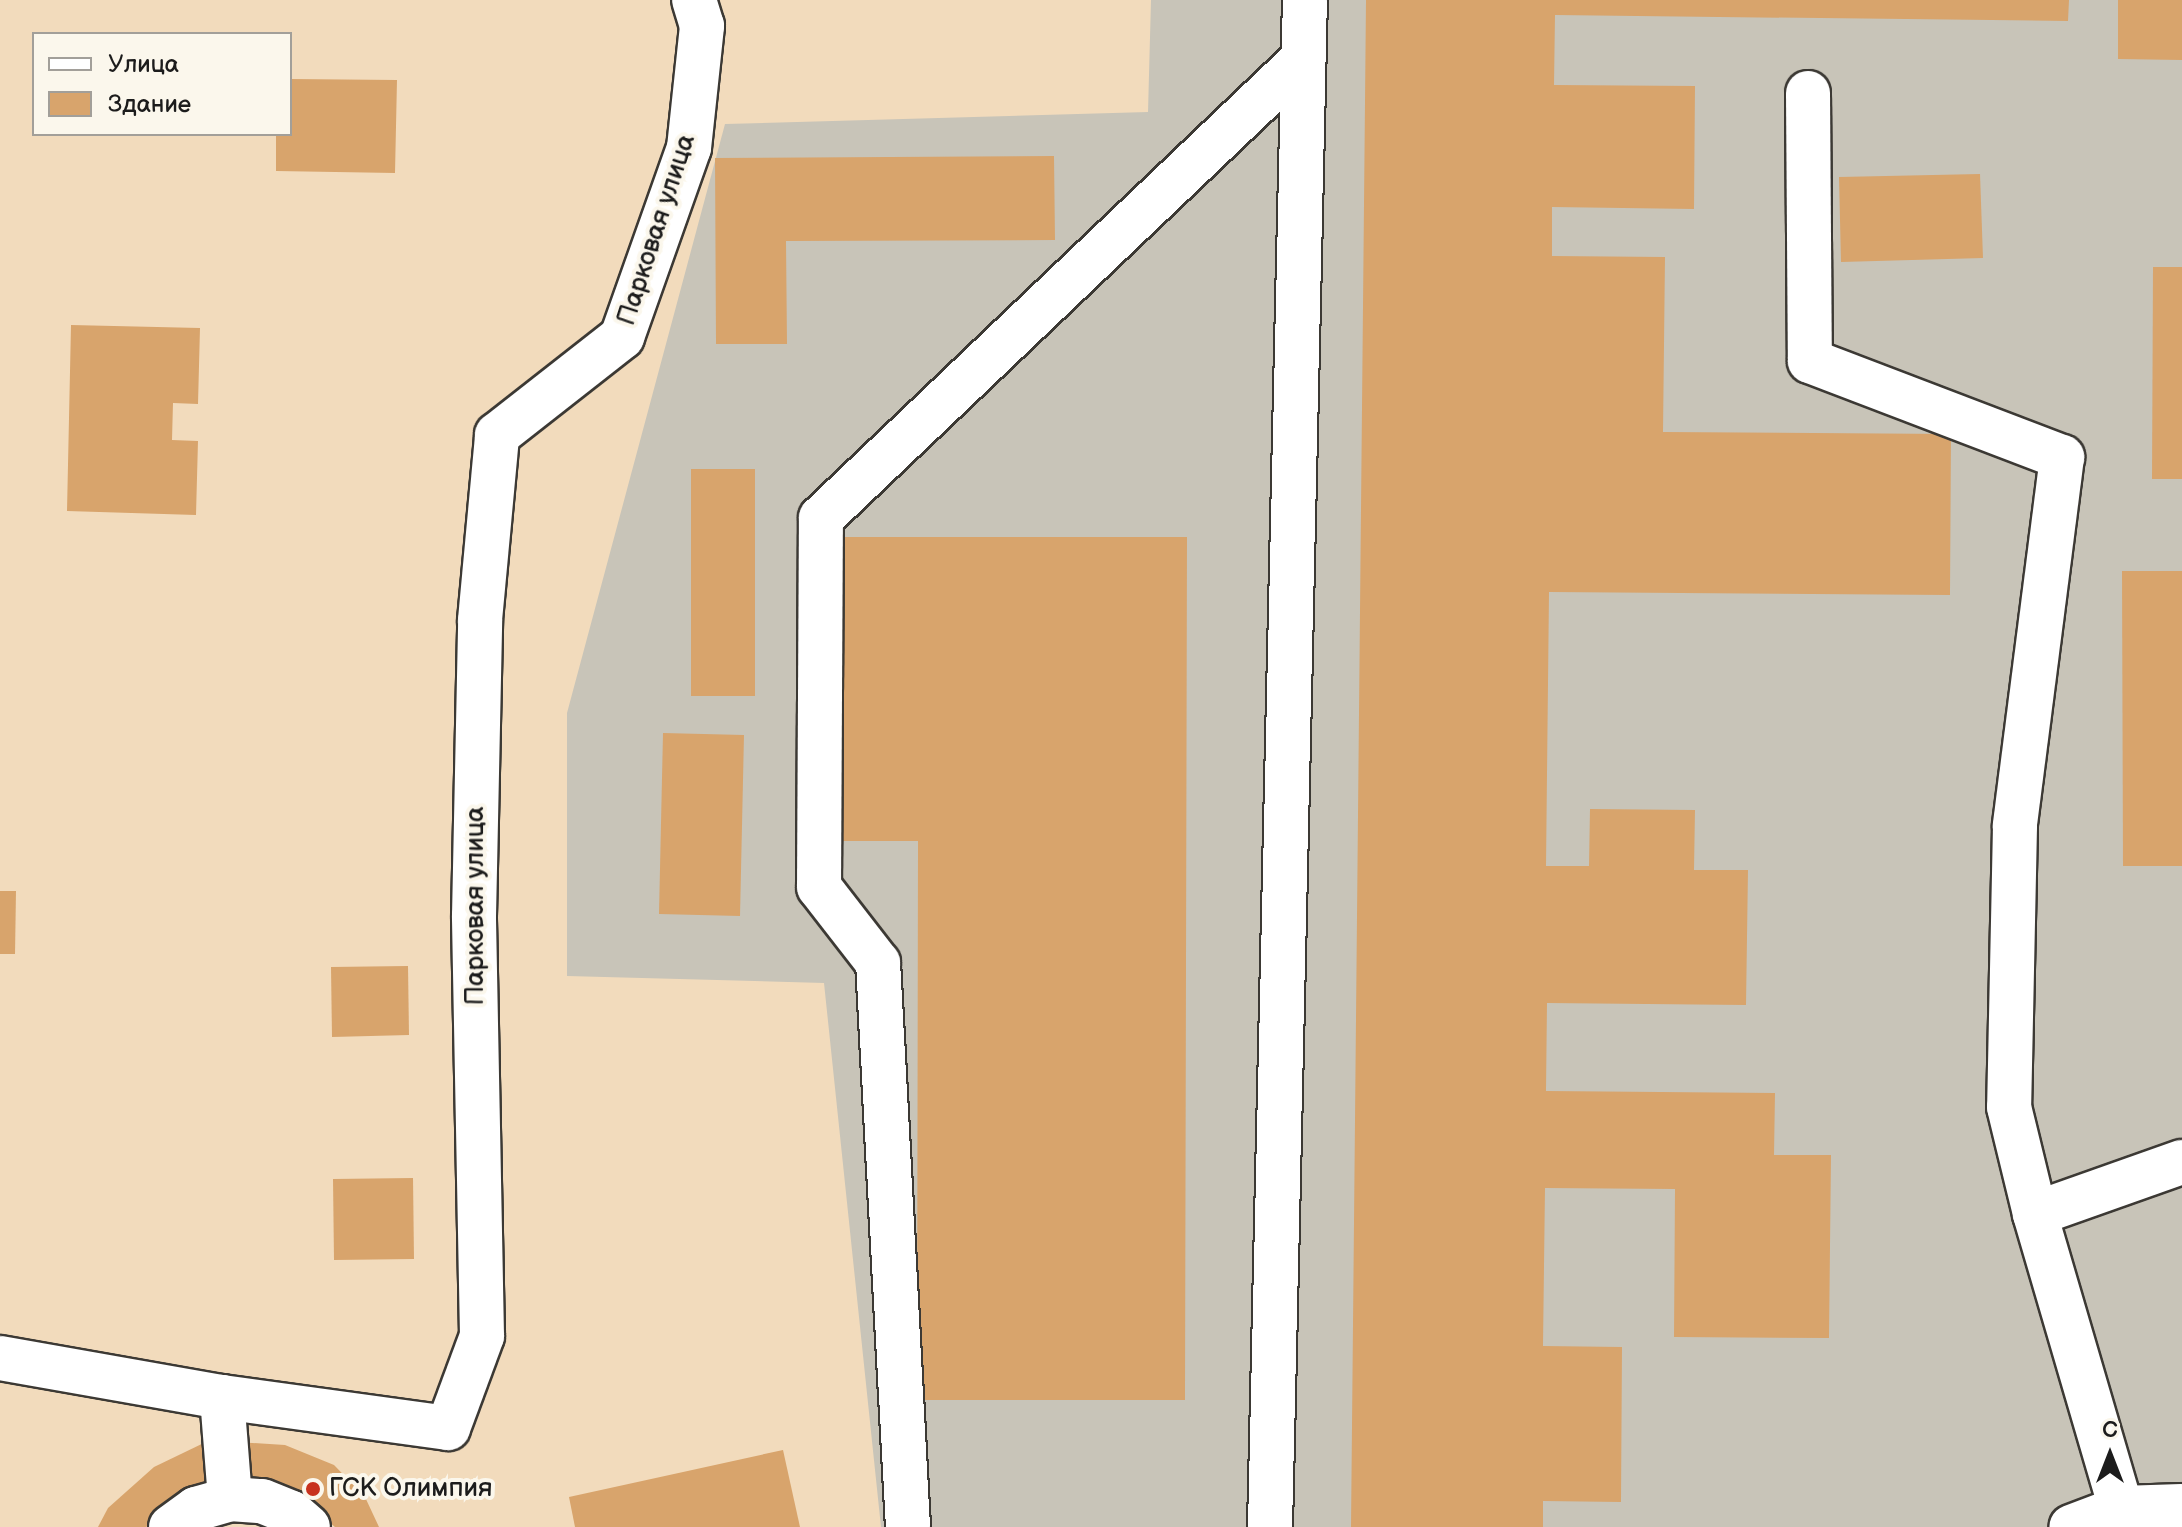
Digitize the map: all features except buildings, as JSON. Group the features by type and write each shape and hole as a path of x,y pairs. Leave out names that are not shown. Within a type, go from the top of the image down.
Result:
{"lane":[{"name":"Парковая улица","path":"0,1358 222,1397 448,1428 482,1336 475,900 480,620 497,435 622,337 689,148 702,26 694,0"},
{"path":"1270,1527 1301,61 1305,0"},
{"path":"908,1527 878,963 819,887 821,518 1301,61"},
{"path":"1808,93 1810,361 2062,457 2015,826 2009,1107 2035,1214 2121,1508"},
{"path":"2035,1214 2182,1162"},
{"path":"222,1397 230,1499"},
{"path":"171,1527 196,1509 230,1499 262,1501 292,1513 308,1527"},
{"path":"2071,1527 2121,1508 2182,1506"}],"shaded area":[{"path":"1151,0 2182,0 2182,1527 881,1527 824,983 567,976 567,713 725,124 1148,112"}],"place":[{"name":"ГСК Олимпия","path":"313,1489"}]}
